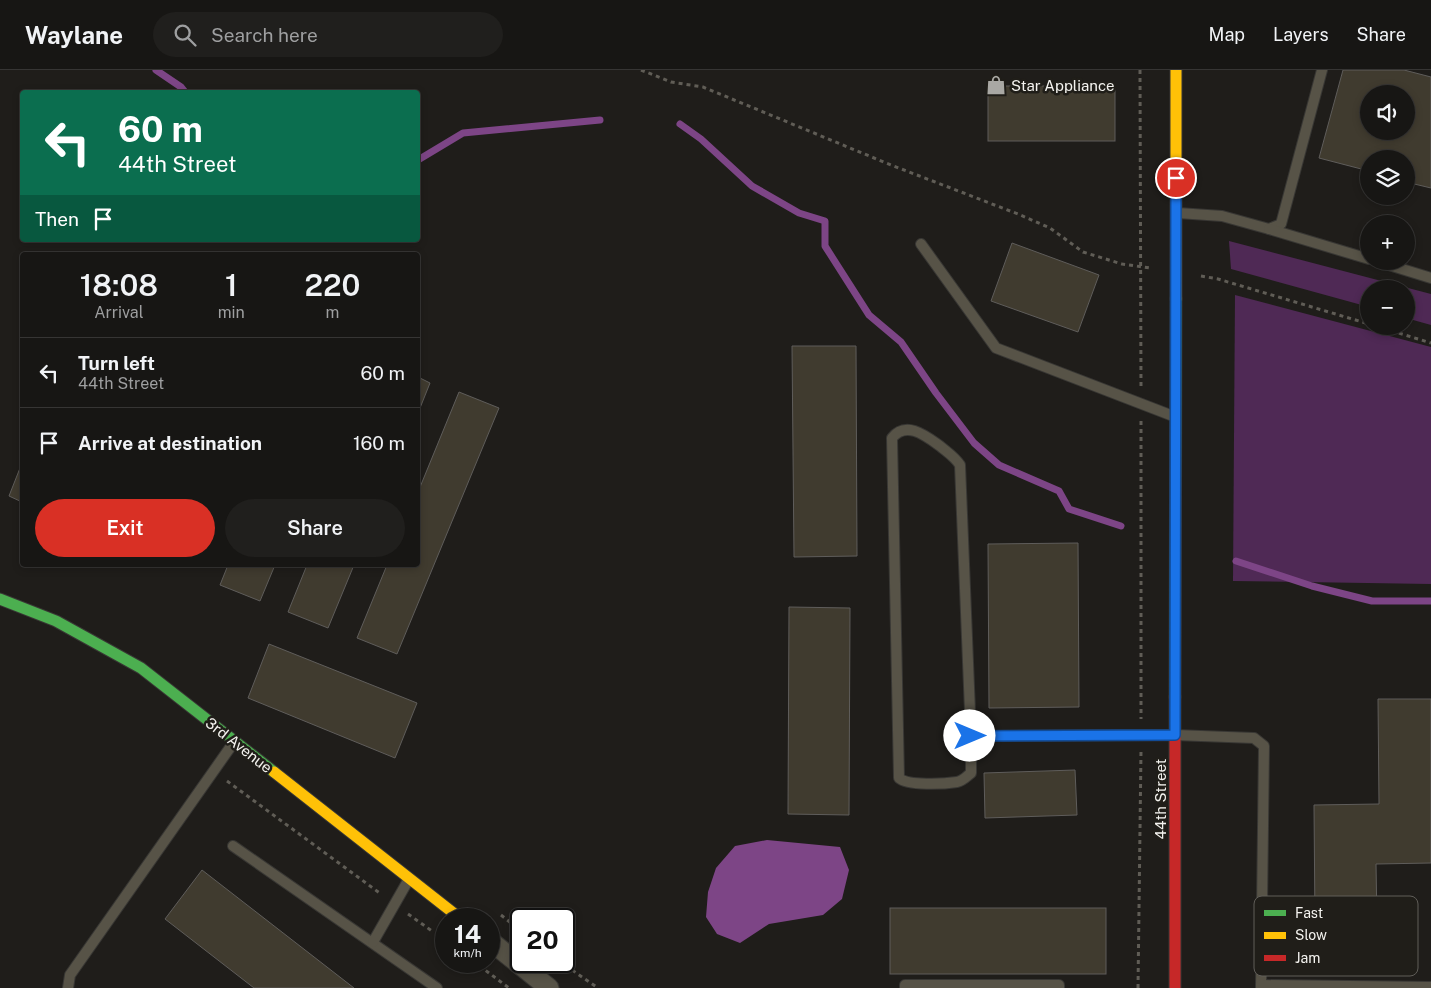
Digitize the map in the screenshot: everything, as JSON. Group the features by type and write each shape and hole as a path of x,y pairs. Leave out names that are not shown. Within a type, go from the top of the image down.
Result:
{"street":[{"name":"44th Street","path":"1175,988 1176,70"},
{"name":"3rd Avenue","path":"0,599 56,621 141,668 447,908"},
{"path":"500,949 549,988"}],"lane":[{"path":"1269,229 1281,224 1322,70"},
{"path":"1176,213 1222,216 1360,256"},
{"path":"920,244 996,348 1176,417"},
{"path":"1405,270 1431,278"},
{"path":"905,430 911,430 924,435 953,457 960,465 970,736 970,773 964,780 958,782 918,783 904,782 899,778 892,438 896,433 905,430"},
{"path":"970,736 1175,735 1254,738 1264,746 1262,896"},
{"path":"68,988 70,974 235,741"},
{"path":"233,846 437,988"},
{"path":"373,942 410,879"},
{"path":"905,988 905,985 1059,985 1059,988"},
{"path":"1261,987 1431,987"}],"path":[{"path":"641,70 671,82 703,87 891,165 1018,214 1050,228 1083,252 1122,264 1151,268"},
{"path":"1138,988 1141,736 1140,70"},
{"path":"1193,274 1218,278 1360,321"},
{"path":"1405,335 1431,343"},
{"path":"214,771 435,933"},
{"path":"501,915 510,922"},
{"path":"575,972 598,988"},
{"path":"489,973 509,988"}],"shaded area":[{"path":"1229,241 1378,280 1360,280 1360,305 1231,269"},
{"path":"1415,290 1431,294 1431,325 1415,321"},
{"path":"1235,295 1360,328 1360,335 1386,335 1431,347 1431,584 1233,581"},
{"path":"767,840 840,847 849,870 842,899 823,915 769,924 740,943 717,934 706,917 708,892 716,868 735,846"}],"building":[{"path":"1343,70 1404,70 1431,77 1431,188 1415,184 1415,150 1360,150 1360,169 1319,158"},
{"path":"988,86 1115,86 1115,141 988,141"},
{"path":"1012,243 1099,275 1078,332 991,301"},
{"path":"792,346 856,346 857,556 794,557"},
{"path":"420,378 430,383 420,408"},
{"path":"459,392 499,408 397,654 357,638 386,567 420,567 420,487"},
{"path":"20,468 20,501 9,496"},
{"path":"1078,543 1079,707 989,708 988,544"},
{"path":"227,567 274,567 260,601 220,585"},
{"path":"306,567 353,567 328,628 288,612"},
{"path":"789,607 850,608 849,815 788,814"},
{"path":"269,644 417,703 395,758 248,698"},
{"path":"1378,699 1431,699 1431,863 1376,864 1377,896 1315,896 1314,805 1379,804"},
{"path":"1075,770 1077,815 985,818 984,773"},
{"path":"202,870 354,988 254,988 165,919"},
{"path":"890,908 1106,908 1106,974 890,974"}],"waterway":[{"path":"156,70 183,90"},
{"path":"420,159 463,133 600,120"},
{"path":"680,124 701,139 752,186 799,213 825,221 825,246 869,315 901,342 936,393 974,443 999,465 1059,491 1069,509 1121,526"},
{"path":"1236,561 1312,586 1372,601 1431,601"}],"traffic: fast":[{"path":"1175,697 1176,299"},
{"path":"0,599 56,621 141,668 274,772"}],"traffic: slow":[{"path":"1176,70 1176,299"},
{"path":"274,772 447,908"}],"traffic: jam":[{"path":"1175,697 1175,988"}],"place":[{"name":"Star Appliance","path":"996,85"}],"route":[{"path":"970,736 1175,735 1176,178"}]}
